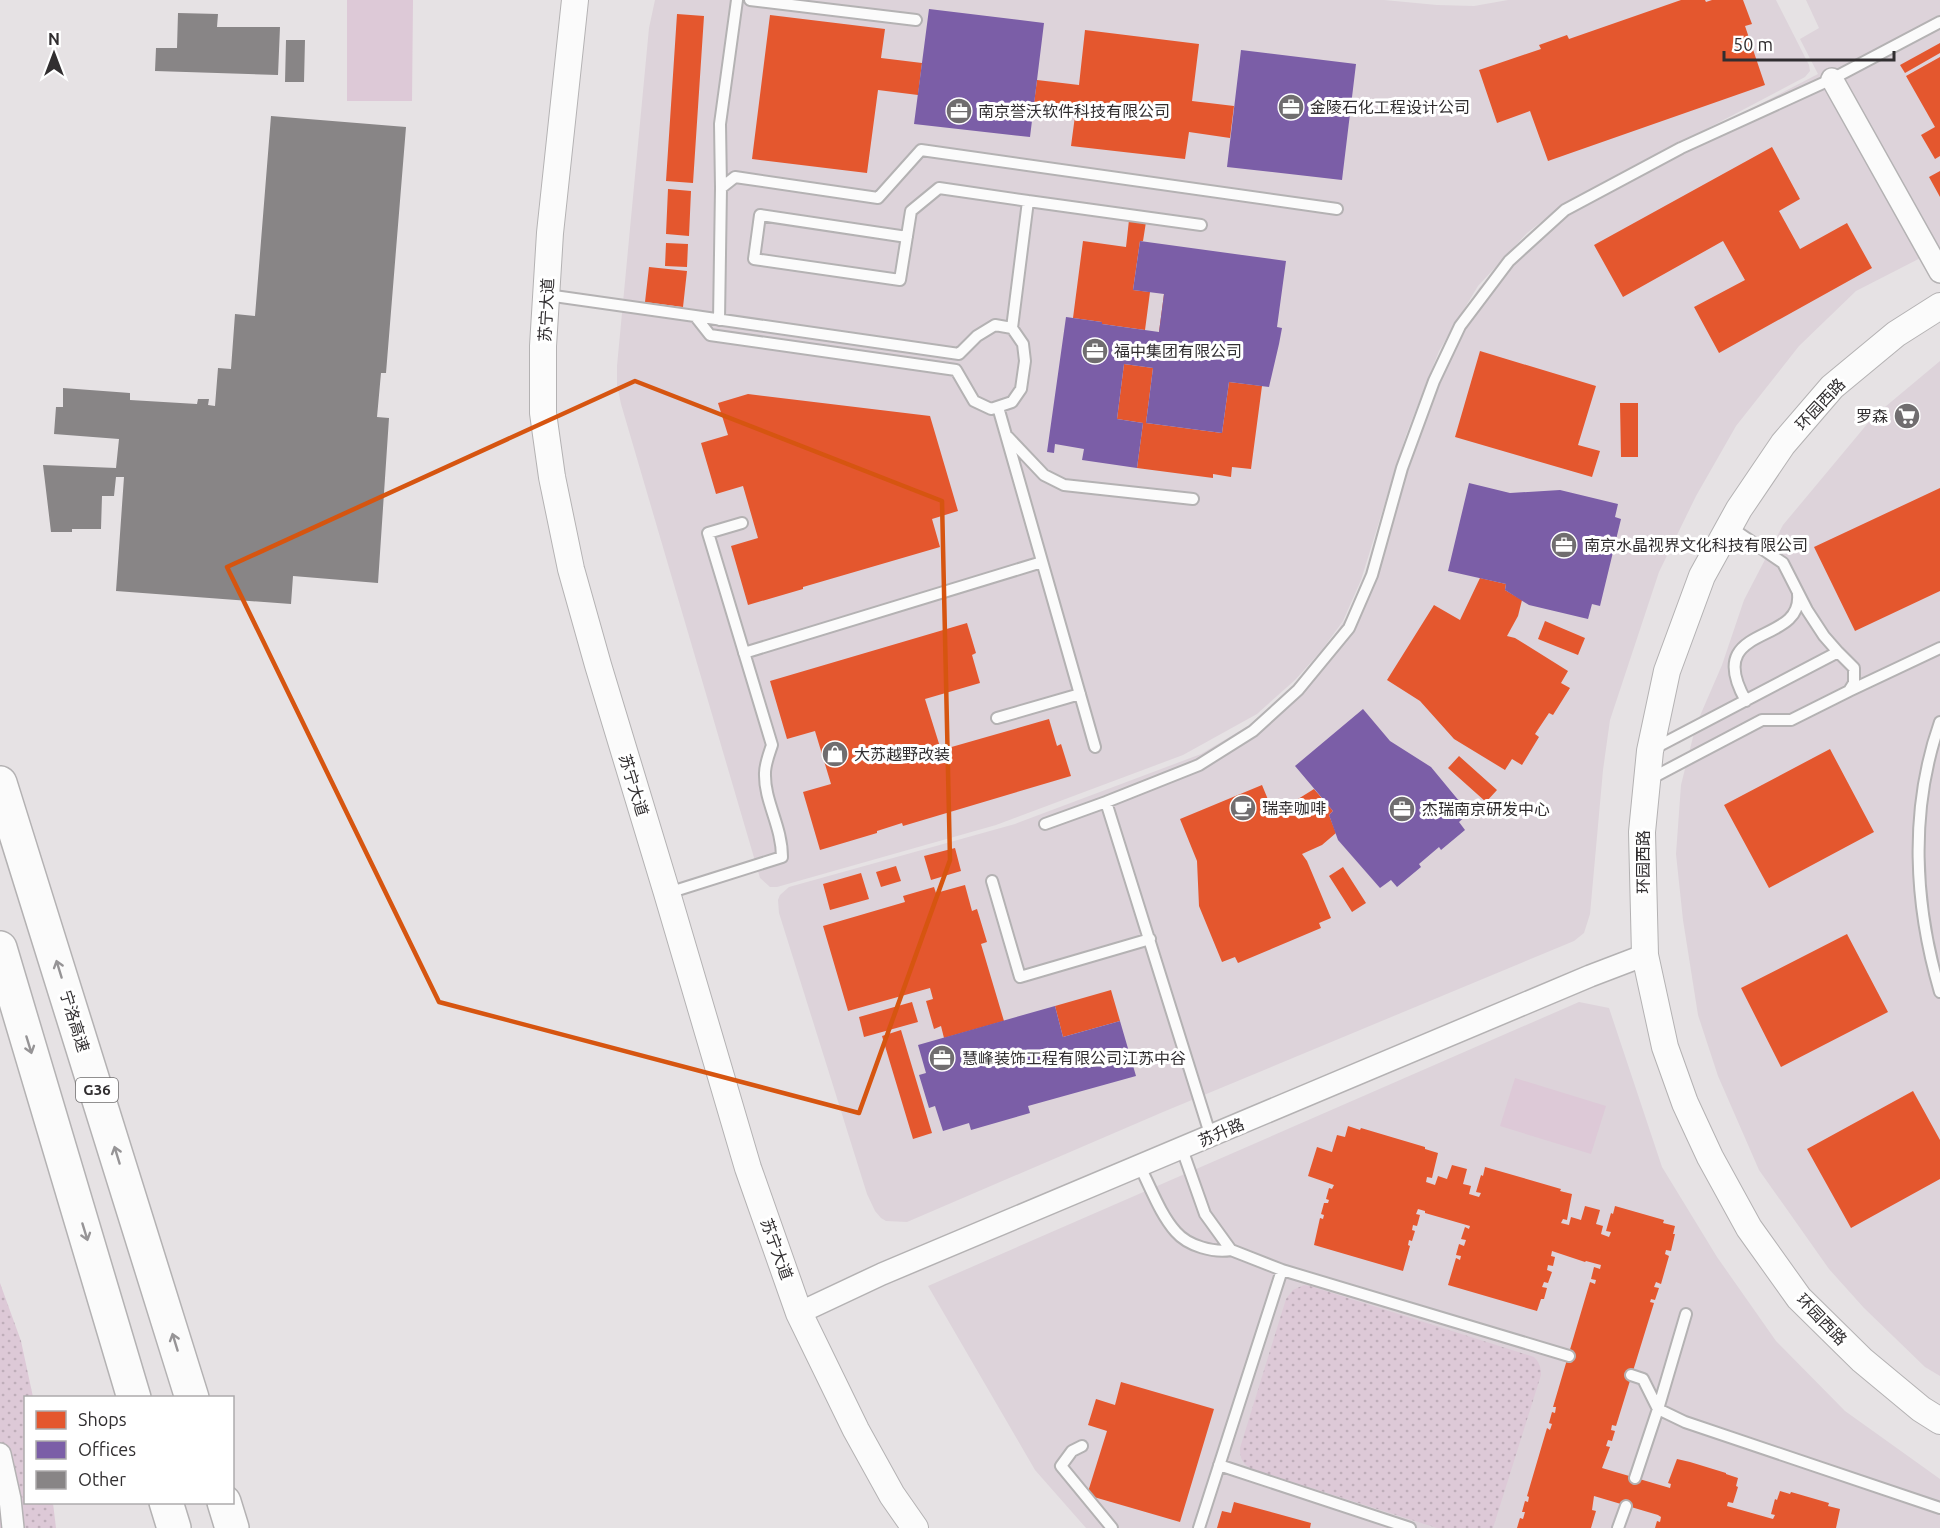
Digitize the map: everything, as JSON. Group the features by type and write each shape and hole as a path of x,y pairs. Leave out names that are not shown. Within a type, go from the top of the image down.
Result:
{"highway":[{"name":"宁洛高速","path":"0,783 191,1396"},
{"path":"0,948 134,1396"},
{"path":"166,1504 174,1528"},
{"path":"224,1504 232,1528"}],"street":[{"name":"苏宁大道","path":"575,0 562,114 543,346 543,413 552,477 571,569 748,1168 799,1313 856,1430 892,1495 915,1528"},
{"path":"1832,79 1940,272"},
{"name":"环园西路","path":"1940,306 1896,334 1832,387 1784,444 1739,509 1702,576 1667,671 1650,751 1642,832 1645,955 1665,1047 1685,1103 1710,1157 1749,1228 1799,1298 1862,1360 1921,1409 1940,1421"},
{"name":"苏升路","path":"799,1313 882,1274 1645,955"},
{"path":"0,1454 10,1499 13,1528"}],"lane":[{"path":"719,320 720,124 737,0"},
{"path":"750,0 916,20"},
{"path":"1045,824 1199,765 1253,731 1298,690 1349,628 1372,575 1402,468 1434,381 1460,326 1509,261 1565,210 1681,148 1832,79 1940,22"},
{"path":"721,188 735,177 878,198 921,150 1338,209"},
{"path":"907,237 760,214 753,259 900,280 907,237 911,211 939,188 1201,225"},
{"path":"694,316 710,335 956,369 974,401 991,409 998,407 1012,402 1021,389 1025,361 1023,344 1012,328 1028,201"},
{"path":"546,295 959,354 977,336 995,325 1012,328"},
{"path":"998,407 1095,747"},
{"path":"1006,435 1044,475 1064,485 1193,500"},
{"path":"668,893 782,857 782,840 766,786 765,771 772,746 708,533 742,523"},
{"path":"1730,526 1783,563 1824,636 1854,668 1854,683 1849,691"},
{"path":"744,653 1042,562"},
{"path":"1746,700 1734,677 1736,657 1750,641 1786,623 1791,618 1798,605 1797,591"},
{"path":"1647,781 1762,720 1791,720 1940,648"},
{"path":"1650,751 1838,652"},
{"path":"997,718 1080,694"},
{"path":"1940,722 1927,771 1920,810 1918,848 1923,926 1940,993"},
{"path":"1106,802 1211,1137"},
{"path":"992,881 1020,977 1150,939"},
{"path":"1182,1149 1204,1214 1231,1250 1282,1270 1569,1356"},
{"path":"1140,1167 1162,1212 1176,1233 1196,1246 1221,1252 1231,1250"},
{"path":"1198,1528 1282,1270"},
{"path":"1635,1478 1686,1314"},
{"path":"1631,1375 1644,1379 1658,1409 1685,1422 1940,1508"},
{"path":"1083,1446 1072,1451 1061,1466 1112,1528"},
{"path":"1219,1465 1410,1528"},
{"path":"1618,1528 1626,1506"}],"highlighted area":[{"path":"635,381 942,501 950,860 859,1113 439,1002 227,567"}],"shaded area":[{"path":"347,0 413,0 412,101 347,101"},
{"path":"655,0 1384,0 1474,6 1508,0 1776,0 1810,71 1805,77 1564,204 1527,233 1478,286 1439,351 1406,435 1361,580 1343,621 1322,650 1295,680 1257,714 1183,755 996,825 777,887 770,887 760,878 617,385 649,28"},
{"path":"1806,0 1940,0 1940,248 1856,291 1799,346 1736,426 1696,496 1659,572 1610,720 1603,770 1590,914 1584,933 1574,941 1163,1112 907,1222 886,1221 881,1218 867,1194 779,913 780,895 789,887 1015,824 1201,754 1248,726 1275,706 1318,659 1356,599 1405,448 1432,374 1443,348 1479,288 1527,237 1564,206 1818,74 1800,39 1819,28"},
{"path":"1940,361 1940,1376 1925,1367 1864,1308 1829,1269 1759,1170 1718,1076 1698,1015 1683,920 1676,854 1681,785 1696,725 1722,665 1744,600 1783,525 1873,417"},
{"path":"1579,1002 1609,1008 1662,1167 1717,1257 1776,1341 1845,1411 1940,1479 1940,1528 1086,1528 1035,1470 928,1286"},
{"path":"1515,1078 1606,1106 1591,1154 1500,1126"},
{"path":"0,1283 21,1341 33,1396 24,1396 24,1504 53,1504 56,1528 0,1528"},
{"path":"1304,1285 1536,1359 1541,1375 1493,1528 1437,1528 1252,1469 1244,1463 1240,1448 1286,1299 1293,1290"}],"building: Shops":[{"path":"1681,0 1705,0 1706,2 1743,0 1752,24 1745,26 1765,85 1548,161 1530,111 1497,123 1479,70 1541,49 1539,45 1567,35 1569,39"},
{"path":"677,14 704,16 693,183 666,181"},
{"path":"770,15 885,29 881,58 922,63 918,95 878,90 867,173 752,159"},
{"path":"1085,30 1199,44 1192,101 1234,106 1230,138 1189,132 1185,159 1071,146 1075,116 1033,111 1037,80 1079,85"},
{"path":"1940,43 1940,53 1905,73 1900,65"},
{"path":"1940,57 1940,156 1935,159 1921,135 1935,127 1906,76"},
{"path":"1772,147 1800,199 1779,211 1800,249 1847,223 1872,268 1719,353 1694,307 1745,280 1723,241 1623,297 1594,245"},
{"path":"1940,171 1940,197 1929,177"},
{"path":"668,189 691,191 689,236 666,234"},
{"path":"1129,220 1146,222 1143,241 1140,241 1133,290 1150,292 1145,330 1073,318 1083,241 1126,247"},
{"path":"666,243 688,244 687,267 665,266"},
{"path":"649,267 687,271 683,307 645,302"},
{"path":"1164,294 1247,305 1242,343 1159,332"},
{"path":"1480,351 1596,386 1578,445 1600,451 1592,477 1455,437"},
{"path":"1124,364 1153,368 1146,423 1222,433 1229,382 1262,386 1251,469 1232,467 1231,477 1213,474 1213,478 1137,468 1143,423 1117,419"},
{"path":"748,394 930,416 958,511 932,519 940,547 748,605 731,546 758,538 743,486 716,494 701,443 728,435 718,403"},
{"path":"1620,403 1638,403 1638,457 1621,457"},
{"path":"1940,488 1940,591 1855,631 1814,547"},
{"path":"1480,578 1506,584 1505,590 1522,600 1518,616 1507,636 1515,638 1568,671 1561,683 1570,688 1553,715 1549,713 1535,734 1539,737 1522,765 1512,759 1505,770 1454,739 1420,701 1387,680 1434,605 1460,620"},
{"path":"1545,621 1585,638 1578,655 1538,639"},
{"path":"967,623 976,653 972,655 980,683 925,699 941,750 1049,719 1057,746 1061,744 1071,776 903,826 902,823 820,850 803,792 831,784 815,731 787,739 770,681"},
{"path":"1830,749 1874,832 1769,888 1724,805"},
{"path":"1459,756 1497,790 1486,802 1448,768"},
{"path":"1262,785 1274,814 1314,789 1333,811 1329,815 1336,833 1322,845 1302,854 1331,918 1319,923 1321,928 1238,963 1235,957 1222,962 1199,906 1197,861 1180,819"},
{"path":"955,848 961,871 931,880 924,856"},
{"path":"896,866 901,881 881,887 876,872"},
{"path":"1343,867 1366,903 1352,912 1329,876"},
{"path":"861,873 869,899 830,910 823,884"},
{"path":"965,885 972,911 977,909 987,942 981,944 1004,1021 944,1038 941,1026 934,1029 926,1001 933,999 930,988 848,1011 823,926 905,902 903,896 934,887 936,893"},
{"path":"1847,934 1888,1012 1781,1067 1741,988"},
{"path":"1111,990 1120,1021 1063,1037 1055,1006"},
{"path":"912,1002 918,1022 864,1037 859,1017"},
{"path":"901,1030 932,1133 913,1139 882,1036"},
{"path":"1913,1091 1940,1140 1940,1179 1851,1228 1807,1149"},
{"path":"1348,1126 1425,1147 1425,1149 1438,1153 1432,1178 1427,1177 1426,1182 1435,1185 1438,1176 1447,1179 1452,1165 1467,1169 1463,1184 1471,1186 1469,1194 1479,1197 1481,1193 1476,1192 1485,1167 1572,1194 1567,1220 1563,1219 1561,1223 1569,1225 1571,1217 1581,1220 1585,1206 1600,1210 1596,1224 1603,1226 1601,1234 1609,1237 1611,1232 1606,1231 1615,1206 1664,1220 1663,1223 1675,1226 1671,1251 1666,1250 1665,1254 1669,1256 1661,1284 1656,1282 1654,1287 1659,1288 1655,1300 1651,1299 1650,1302 1654,1303 1616,1426 1612,1425 1611,1430 1615,1431 1612,1441 1608,1440 1606,1446 1610,1447 1602,1468 1670,1488 1671,1484 1668,1483 1677,1459 1690,1462 1738,1478 1733,1503 1728,1502 1727,1506 1773,1519 1775,1515 1771,1514 1780,1491 1790,1494 1791,1492 1829,1503 1828,1506 1840,1509 1836,1528 1655,1528 1657,1521 1660,1522 1661,1517 1658,1515 1594,1496 1592,1510 1596,1511 1591,1528 1517,1528 1520,1518 1523,1519 1525,1512 1522,1512 1525,1501 1528,1502 1529,1497 1527,1496 1547,1428 1550,1430 1552,1424 1549,1423 1552,1412 1555,1413 1556,1407 1553,1407 1590,1282 1595,1284 1596,1280 1591,1279 1594,1267 1600,1269 1601,1265 1552,1251 1551,1256 1555,1257 1553,1266 1548,1265 1547,1270 1552,1272 1548,1283 1544,1282 1542,1287 1547,1288 1537,1311 1448,1285 1456,1258 1460,1260 1461,1256 1456,1255 1459,1244 1464,1246 1466,1240 1461,1239 1465,1227 1469,1229 1470,1226 1425,1213 1425,1211 1418,1209 1416,1214 1420,1215 1417,1226 1413,1225 1412,1230 1415,1231 1412,1241 1409,1240 1408,1245 1410,1246 1403,1271 1314,1245 1320,1218 1323,1219 1324,1215 1321,1214 1324,1203 1328,1203 1329,1200 1326,1199 1329,1188 1332,1189 1334,1185 1308,1176 1317,1147 1332,1152 1337,1135 1345,1137"},
{"path":"1121,1382 1214,1409 1180,1522 1087,1495 1107,1431 1088,1425 1096,1399 1115,1405"},
{"path":"1234,1502 1311,1523 1310,1528 1217,1528 1222,1511 1231,1513"}],"building: Offices":[{"path":"929,9 1044,23 1030,137 914,124"},
{"path":"1241,50 1356,64 1342,180 1227,167"},
{"path":"1140,241 1286,261 1277,327 1282,328 1269,387 1229,382 1222,433 1146,423 1153,368 1124,364 1117,419 1143,423 1137,468 1082,460 1084,449 1055,444 1054,453 1047,452 1066,317 1159,332 1164,294 1133,290"},
{"path":"1469,483 1510,493 1560,490 1618,504 1615,517 1621,519 1600,606 1592,604 1588,619 1529,605 1505,590 1506,584 1448,571"},
{"path":"1363,709 1390,741 1431,767 1469,813 1459,822 1465,830 1441,850 1439,847 1419,864 1421,867 1397,887 1391,880 1380,888 1338,840 1329,815 1333,811 1295,766"},
{"path":"1055,1006 1063,1037 1120,1021 1136,1076 1028,1106 1030,1113 971,1130 969,1123 943,1131 935,1106 929,1108 919,1075 926,1073 918,1045"}],"building: Other":[{"path":"178,13 218,14 217,27 280,27 278,75 155,71 156,48 177,48"},
{"path":"286,40 305,40 304,82 285,82"},
{"path":"271,116 406,127 386,373 381,373 377,417 389,418 378,583 293,576 291,604 116,591 124,477 116,477 114,496 102,496 101,529 51,532 43,465 116,468 119,439 54,434 56,407 63,407 63,388 130,393 130,400 197,404 198,399 209,399 208,405 215,406 218,368 231,369 235,314 255,316"}],"place":[{"name":"金陵石化工程设计公司","path":"1291,107"},
{"name":"南京誉沃软件科技有限公司","path":"959,111"},
{"name":"福中集团有限公司","path":"1095,351"},
{"name":"罗森","path":"1907,416"},
{"name":"南京水晶视界文化科技有限公司","path":"1564,545"},
{"name":"大苏越野改装","path":"835,754"},
{"name":"瑞幸咖啡","path":"1243,808"},
{"name":"杰瑞南京研发中心","path":"1402,809"},
{"name":"慧峰装饰工程有限公司江苏中谷","path":"942,1058"}]}
